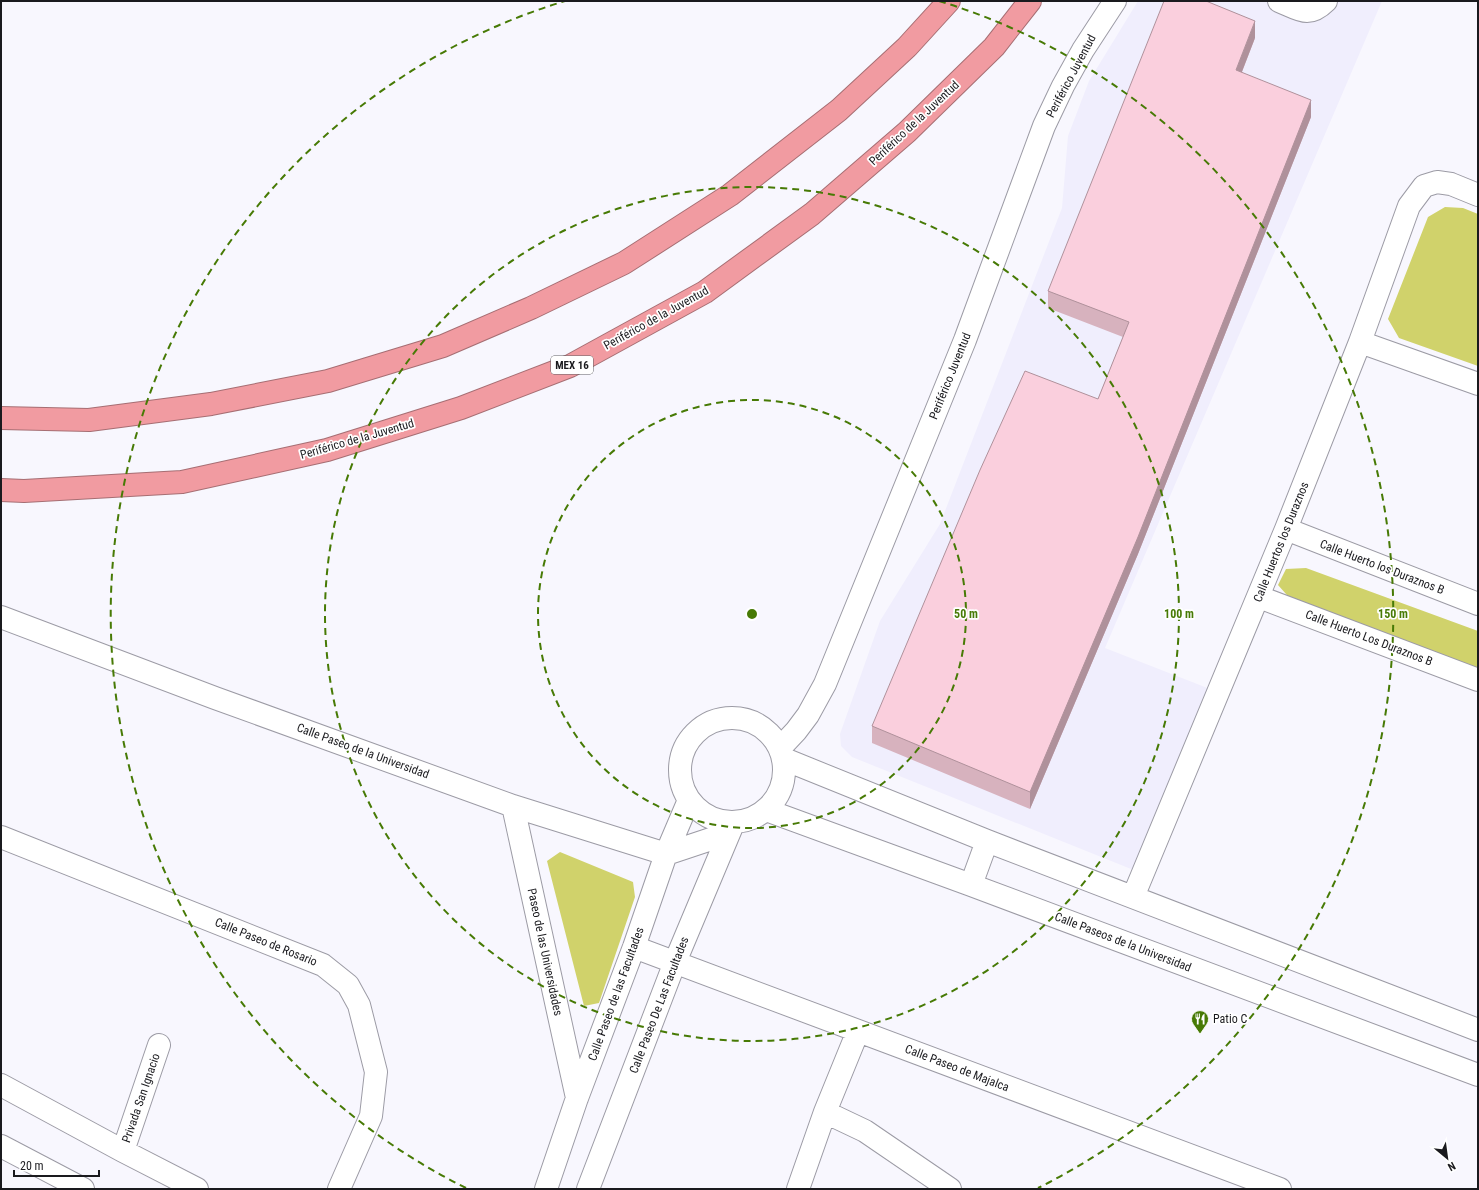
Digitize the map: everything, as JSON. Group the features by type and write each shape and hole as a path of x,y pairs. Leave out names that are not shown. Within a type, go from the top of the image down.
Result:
{"highway":[{"path":"1,418 89,420 212,404 328,381 443,346 531,308 624,263 730,195 839,110 907,47 949,1"},
{"name":"Periférico de la Juventud","path":"1,490 24,491 182,482 319,452 461,408 570,366 705,292 812,214 907,132 994,47 1030,1"}],"street":[{"name":"Periférico Juventud","path":"782,754 808,715 825,684 964,340 1044,126 1063,86 1083,50 1115,1"},
{"path":"1279,1 1307,12 1318,9 1326,1"},
{"name":"Calle Huertos los Duraznos","path":"1133,897 1259,597 1360,342 1409,206 1424,186 1436,182 1451,184 1478,195"},
{"path":"1360,342 1478,384"},
{"name":"Calle Huerto los Duraznos B","path":"1286,529 1478,604"},
{"name":"Calle Huerto Los Duraznos B","path":"1259,597 1478,680"},
{"name":"Calle Paseo de la Universidad","path":"1,617 215,698 513,806 666,854"},
{"path":"666,854 752,820 766,810 776,800 782,787 785,773 782,754 771,734 757,724 740,719 723,719 707,725 693,736 684,750 680,767 682,785 689,800 701,812 731,828"},
{"path":"782,754 987,841 1478,1030"},
{"name":"Calle Paseo de las Facultades","path":"546,1189 577,1098 634,947 666,854 689,800"},
{"name":"Paseo de las Universidades","path":"513,806 577,1098"},
{"name":"Calle Paseos de la Universidad","path":"766,810 971,885 1478,1075"},
{"name":"Calle Paseo De Las Facultades","path":"588,1189 675,962 731,828"},
{"name":"Calle Paseo de Rosario","path":"1,836 323,965 348,985 359,1005 376,1072 371,1116 339,1189"},
{"path":"971,885 987,841"},
{"name":"Calle Paseo de Majalca","path":"634,947 1280,1189"},
{"path":"798,1189 825,1112 858,1031"},
{"name":"Privada San Ignacio","path":"123,1151 159,1045"},
{"path":"1,1085 197,1189"},
{"path":"825,1112 865,1131 950,1189"},
{"path":"1,1146 82,1189"}],"shaded area":[{"path":"1138,1 1382,1 1105,648 1210,689 1136,871 852,757 841,746 840,734 880,621 940,524 1062,208 1068,136 1089,81"},
{"path":"1445,207 1463,208 1478,214 1478,366 1399,338 1388,319 1428,217"},
{"path":"1306,568 1478,631 1478,671 1294,603 1278,585 1286,569"},
{"path":"560,852 633,882 635,897 599,1003 584,1006 547,861"}],"building":[{"path":"1164,1 1206,1 1255,21 1236,70 1311,100 1138,537 1030,792 872,726 980,470 1025,371 1098,399 1129,322 1048,291"}],"place":[{"name":"Patio C","path":"1200,1034"}]}
